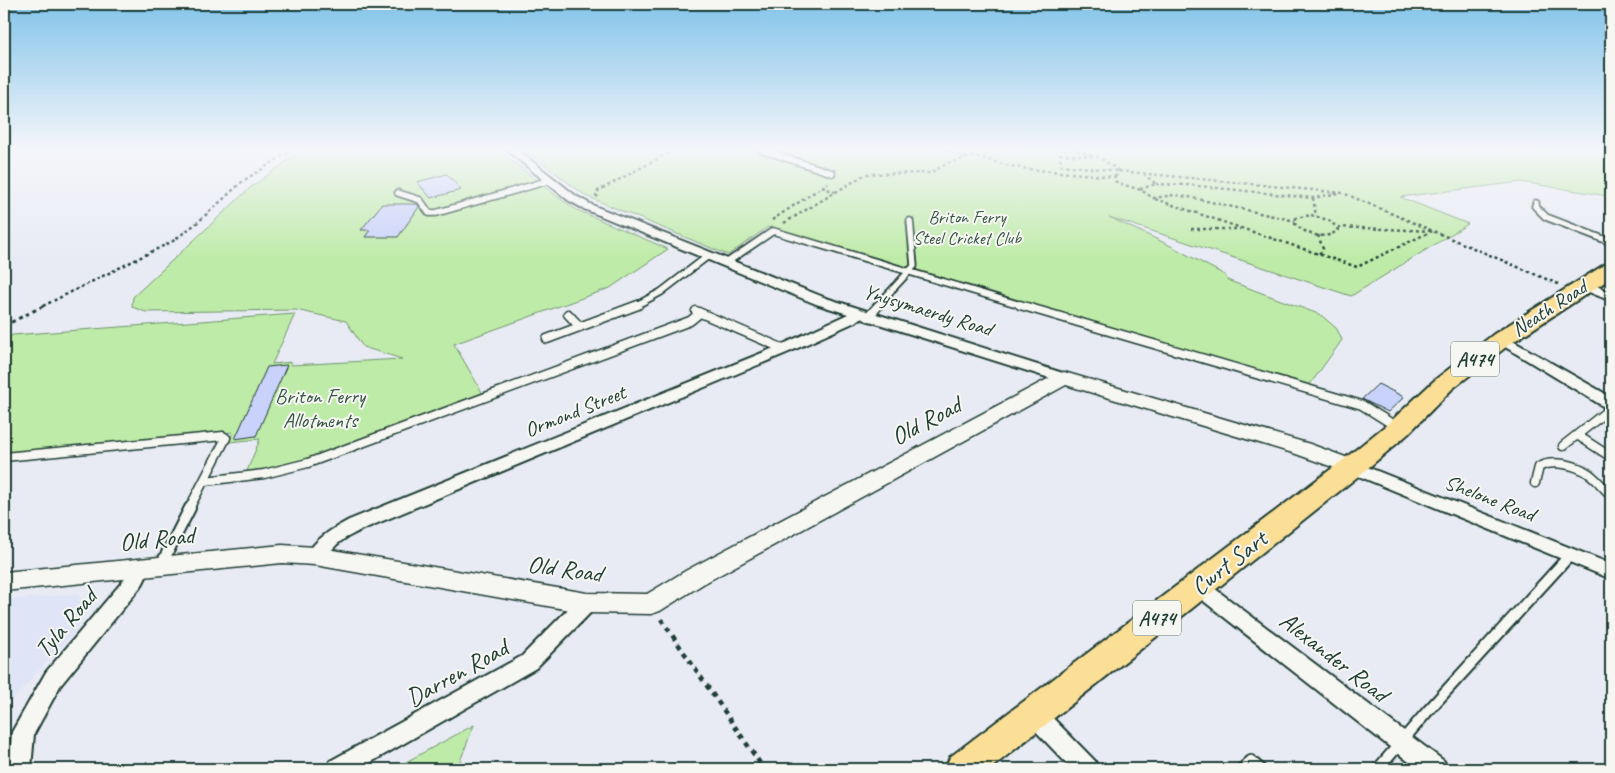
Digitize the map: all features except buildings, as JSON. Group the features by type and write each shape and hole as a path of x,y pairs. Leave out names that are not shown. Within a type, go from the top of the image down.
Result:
{"main road":[{"name":"Neath Road","path":"1352,467 1399,428 1444,384 1502,339 1611,269"},
{"name":"Cwrt Sart","path":"962,769 1352,467"}],"street":[{"name":"Ynysymaerdy Road","path":"558,186 572,198 588,207 708,256 863,315 1064,378 1303,449 1352,467"},
{"path":"1579,289 1611,296"},
{"name":"Ormond Street","path":"315,556 333,536 354,525 863,315"},
{"path":"1502,339 1611,406"},
{"name":"Old Road","path":"4,582 282,554 315,556 587,603 650,604 695,577 1064,378"},
{"name":"Shelone Road","path":"1352,467 1397,487 1571,554 1611,572"},
{"name":"Tyla Road","path":"20,769 23,732 53,679 135,580 151,568"},
{"name":"Alexander Road","path":"1199,587 1436,769"},
{"name":"Darren Road","path":"338,769 529,662 587,603"},
{"path":"1033,713 1087,769"}],"lane":[{"path":"398,193 420,200 429,213 436,213 530,186"},
{"path":"1536,203 1535,206 1546,217 1611,242"},
{"path":"909,273 914,266 910,220"},
{"path":"726,263 772,231 909,273 1362,405 1399,428"},
{"path":"547,339 631,309 661,292 708,256"},
{"name":"Ormond Street","path":"863,315 909,273"},
{"path":"205,481 264,474 308,464 690,321 698,312 784,349"},
{"path":"568,314 580,327"},
{"path":"1563,446 1611,406"},
{"path":"1577,434 1611,457"},
{"path":"4,457 223,436 226,438 205,481 151,568"},
{"path":"1535,483 1536,472 1540,466 1544,464 1564,465 1586,472 1611,496"},
{"path":"1378,769 1426,713 1571,554"},
{"path":"1242,769 1251,761 1260,769"}],"path":[{"path":"4,326 173,241 198,222 238,186"},
{"path":"600,199 596,195 598,191 607,186"},
{"path":"772,231 845,186"},
{"path":"1125,186 1140,189 1153,186"},
{"path":"1199,186 1313,198 1344,193"},
{"path":"1271,186 1344,193 1480,251 1579,289"},
{"path":"766,224 822,187 835,192"},
{"path":"1140,189 1152,198 1358,267 1433,230"},
{"path":"1152,198 1174,195 1189,197 1295,221"},
{"path":"1313,198 1316,216"},
{"path":"1295,221 1300,216 1316,216 1331,221 1338,227 1433,230"},
{"path":"1295,221 1295,224 1304,231 1318,235 1332,235 1338,230 1338,227"},
{"path":"1191,229 1245,230"},
{"path":"1318,235 1323,249 1319,254"},
{"path":"650,604 764,769"}],"shaded area":[{"path":"76,594 85,602 85,615 75,631 4,709 4,600"}],"green space":[{"name":"Briton Ferry Allotments","path":"253,186 544,186 577,210 668,249 610,288 454,344 483,394 308,460 267,469 247,471 260,439 229,442 233,432 4,453 4,344 12,335 295,314 272,364 292,362 291,365 402,359 363,347 346,321 296,310 146,312 132,307 133,297"},
{"name":"Briton Ferry Steel Cricket Club","path":"573,186 1488,186 1400,197 1468,224 1351,296 1109,217 1167,244 1225,275 1227,280 1321,315 1337,329 1342,340 1309,386 812,242 768,227 728,255 586,196"},
{"path":"1546,186 1611,186 1611,195"},
{"path":"474,725 457,769 393,769"}]}
